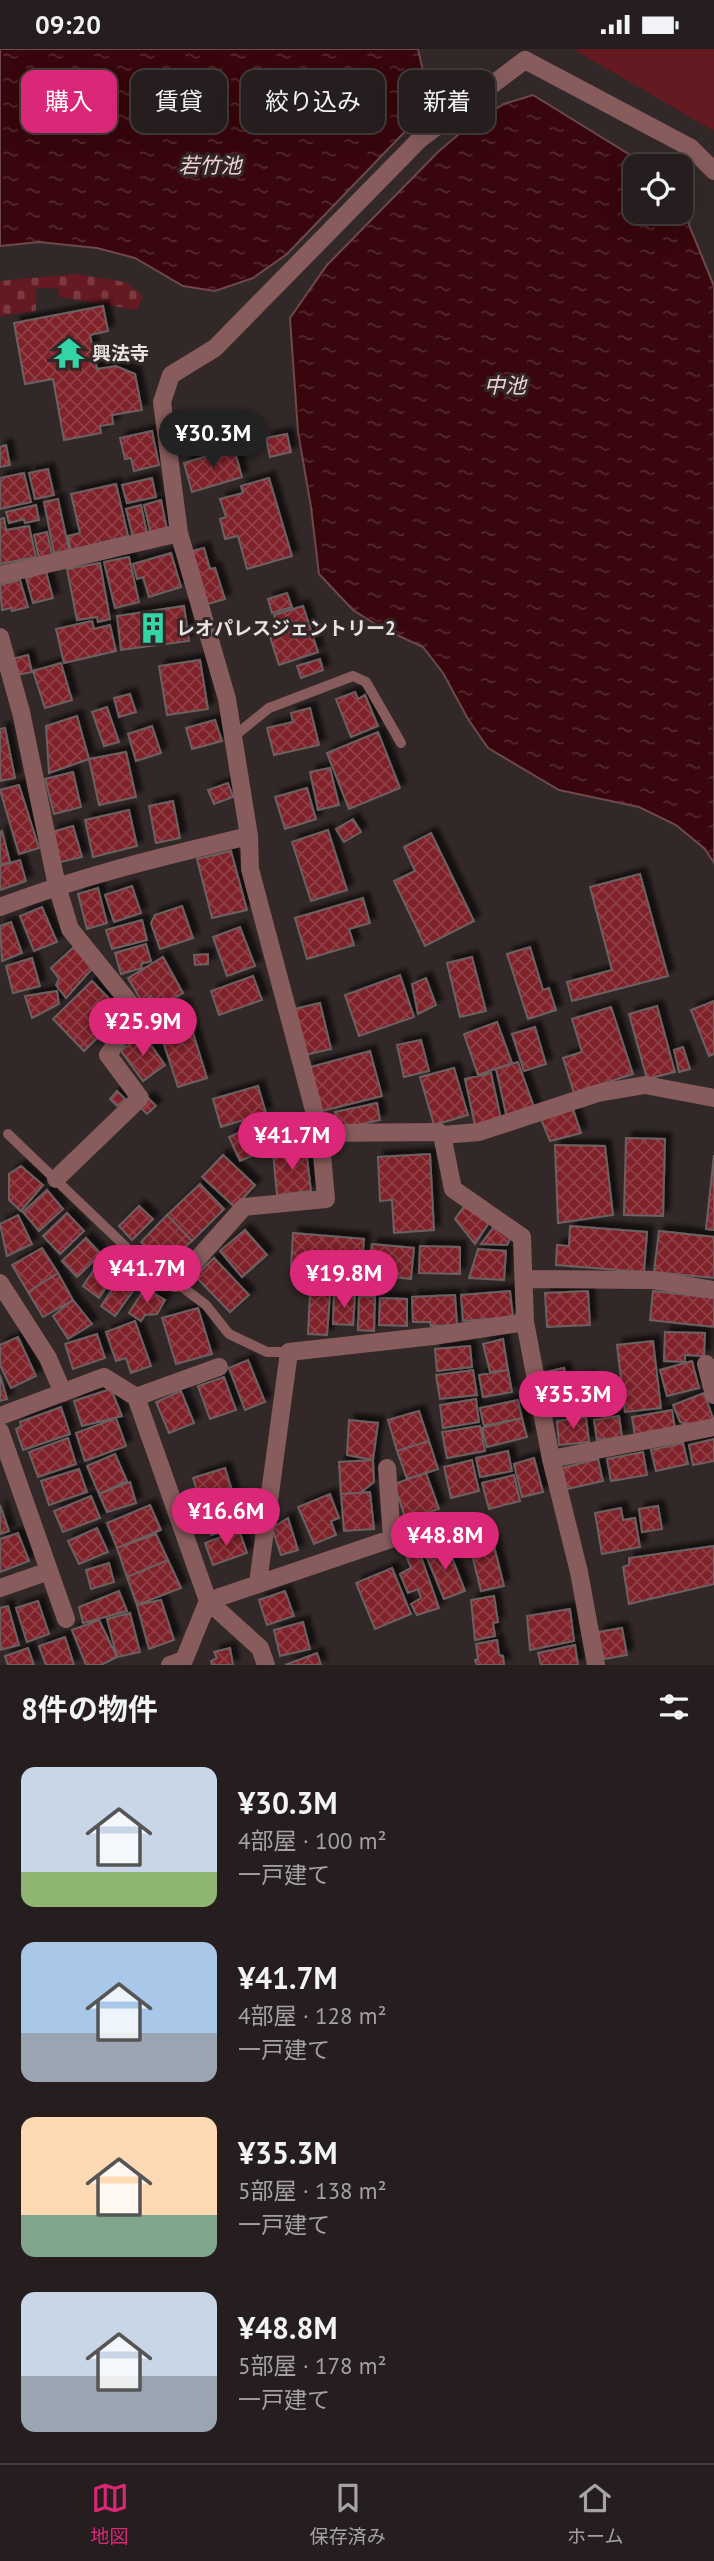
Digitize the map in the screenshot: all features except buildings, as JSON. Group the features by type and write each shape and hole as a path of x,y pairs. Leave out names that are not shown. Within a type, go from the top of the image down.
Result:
{"street":[{"path":"176,1283 244,1207 326,1199 320,1133 250,869 248,836 228,699 179,533 162,402 171,375 215,348 420,139 525,60 691,148 714,171"},
{"path":"0,575 179,533"},
{"path":"0,637 21,712 57,886 70,929 137,1012 108,1055 140,1098 56,1179"},
{"path":"0,907 57,886 136,863 248,836"},
{"path":"320,1133 439,1132 442,1135 479,1132 598,1093 645,1085 714,1098"},
{"path":"442,1135 453,1189 522,1237 525,1322 551,1459 579,1572 596,1665"},
{"path":"524,1279 653,1280 714,1290"},
{"path":"0,1283 48,1358 63,1392"},
{"path":"258,1583 289,1352 433,1336 525,1322"},
{"path":"706,1364 714,1395"},
{"path":"136,1397 219,1367"},
{"path":"0,1416 104,1377 136,1397 208,1601 260,1648 266,1665"},
{"path":"551,1459 714,1427"},
{"path":"0,1431 66,1619"},
{"path":"387,1468 392,1538"},
{"path":"170,1665 184,1660 208,1601 444,1521"},
{"path":"0,1588 49,1571"}],"lane":[{"path":"233,737 269,708 353,677 366,682 401,743"},
{"path":"8,1134 151,1271 176,1283 206,1305 229,1334 267,1352 289,1352"}],"green space":[{"path":"573,49 714,49 714,131"},
{"path":"76,274 125,282 143,296 137,310 60,297 58,288 36,288 36,311 0,316 0,281"}],"water":[{"name":"若竹池","path":"0,49 418,49 423,70 399,70 399,133 404,133 287,254 253,278 215,291 183,286 135,258 97,248 39,242 0,246"},
{"name":"中池","path":"533,95 629,154 623,154 623,224 689,224 714,286 714,863 705,849 676,825 639,807 559,790 488,748 468,719 443,673 423,647 382,628 353,610 319,574 298,432 290,318 327,265 439,151 460,133 495,133 495,109"}],"place":[{"name":"興法寺","path":"69,353"},
{"name":"レオパレスジェントリー2","path":"153,628"}]}
